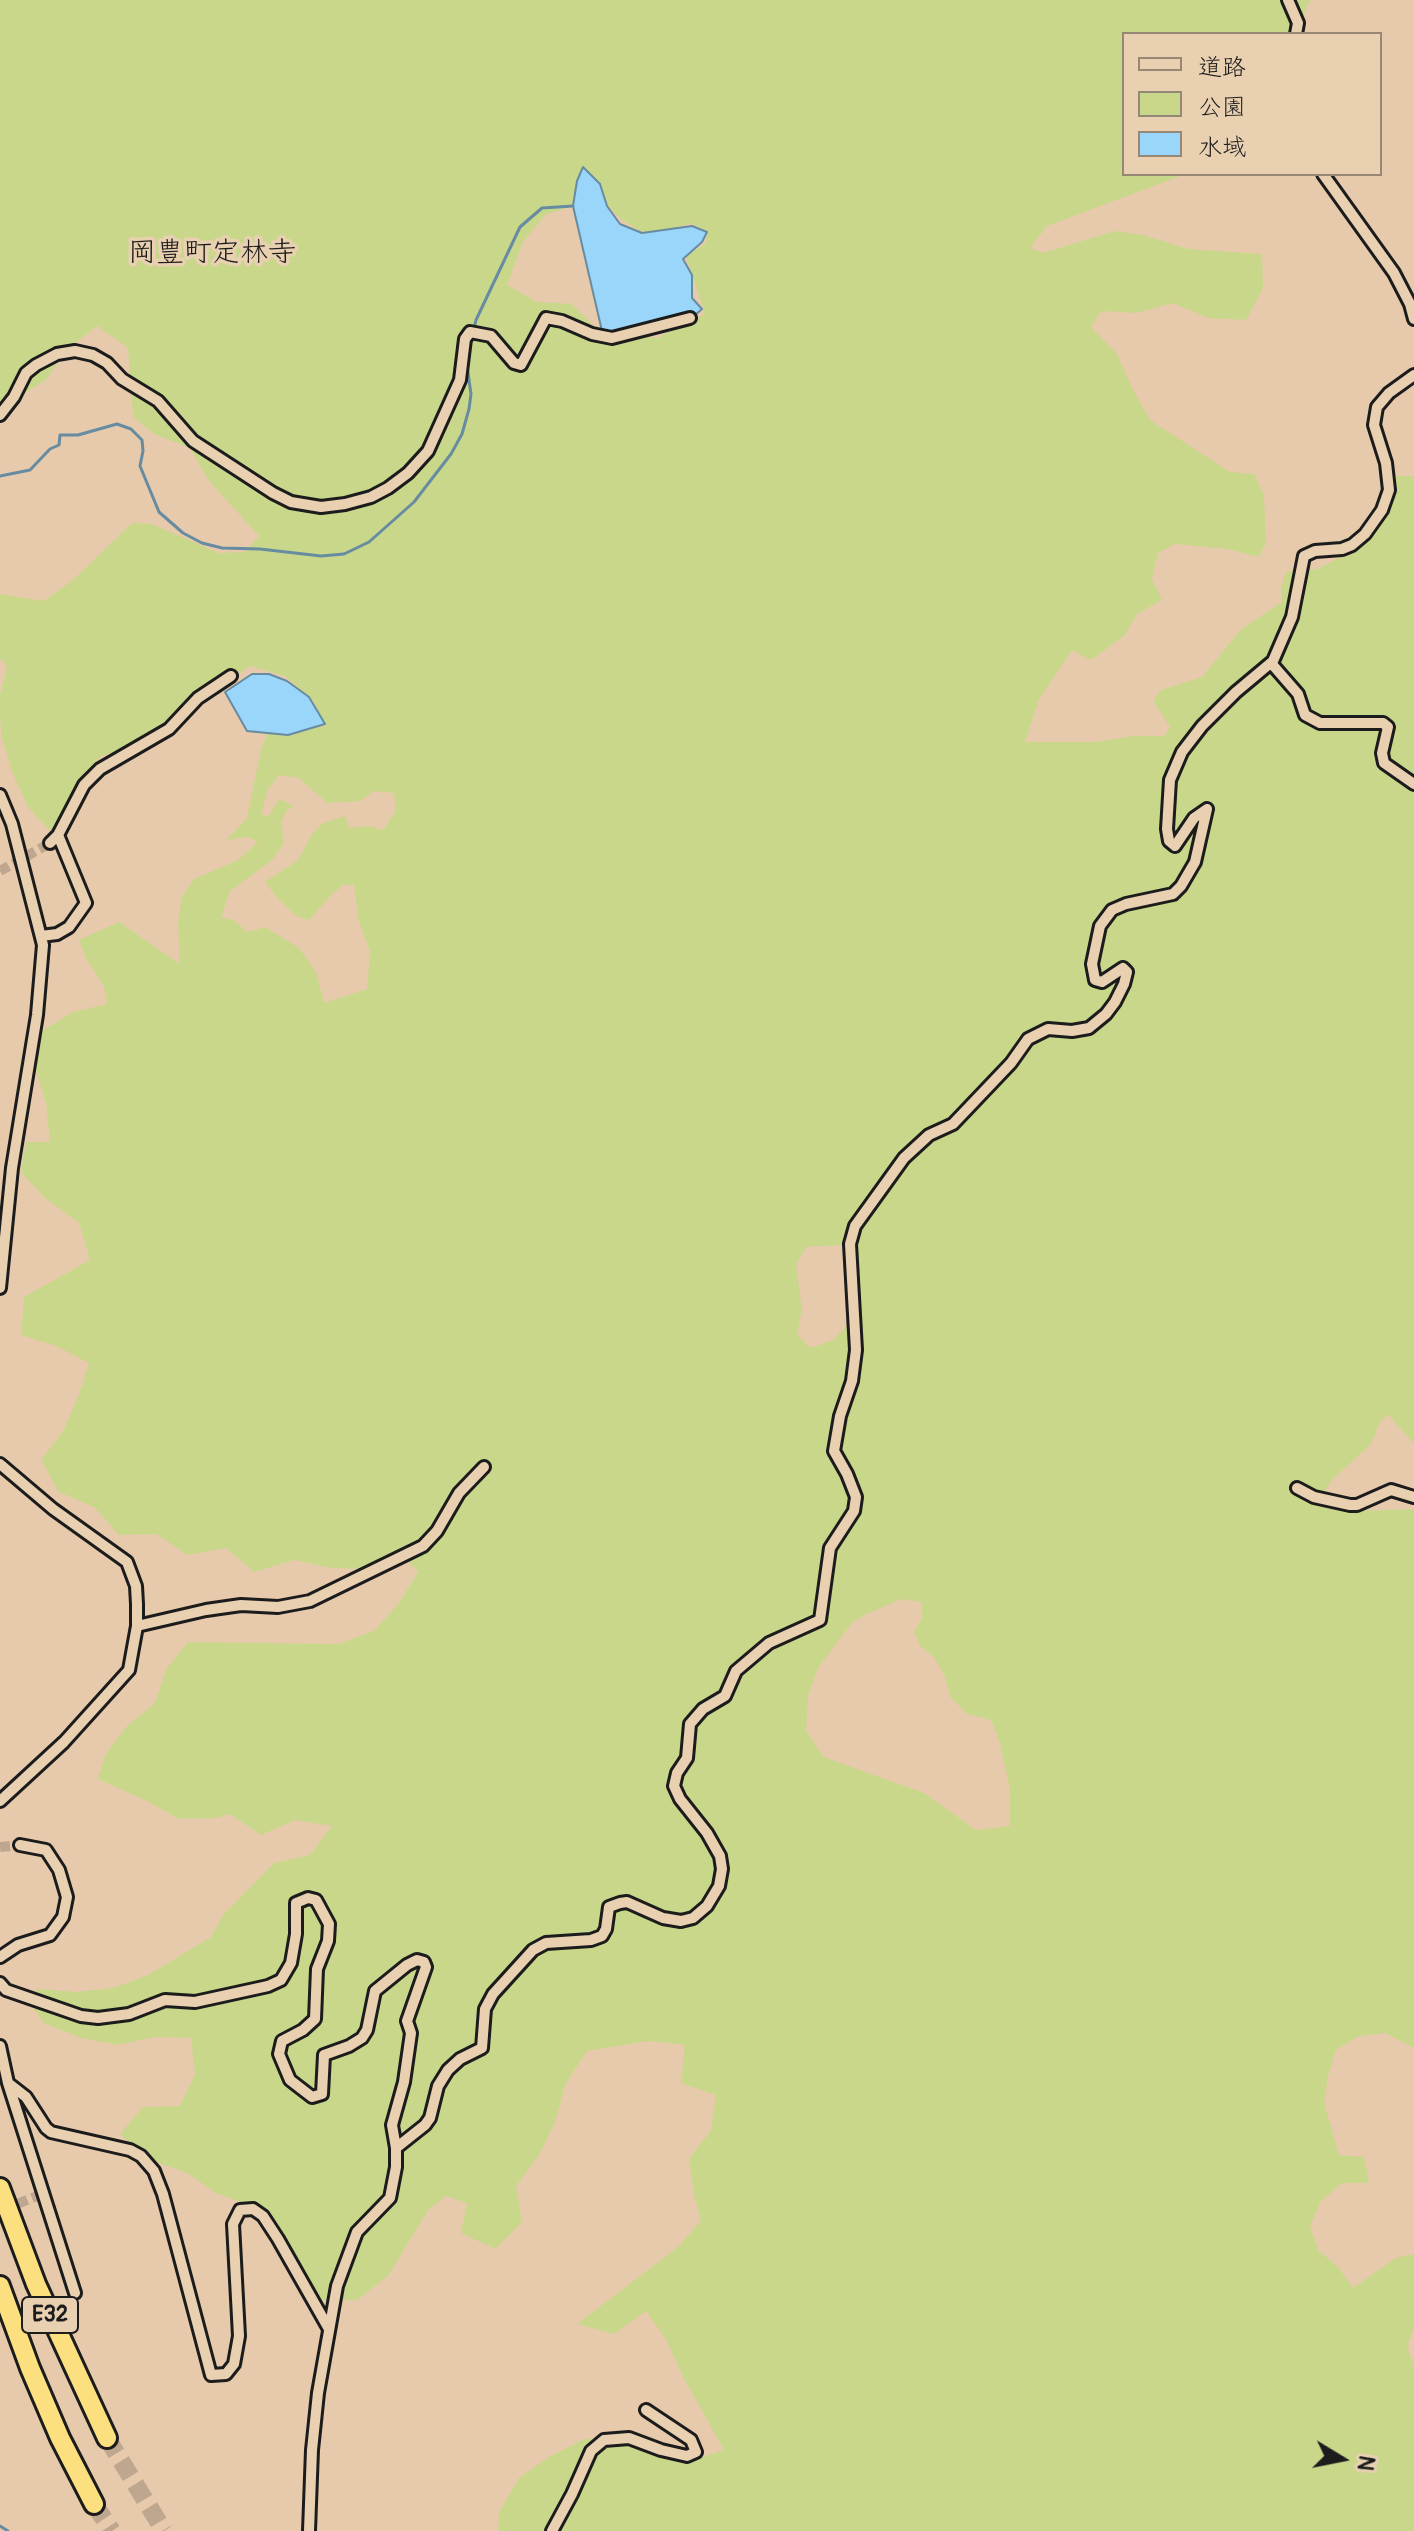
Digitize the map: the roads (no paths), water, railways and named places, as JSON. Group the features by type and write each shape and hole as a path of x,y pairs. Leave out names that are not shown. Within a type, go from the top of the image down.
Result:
{"highway":[{"name":"E32","path":"0,2188 36,2284 107,2438"},
{"name":"E32","path":"0,2286 36,2382 94,2504"}],"street":[{"path":"1288,0 1298,23 1296,32"},
{"path":"1324,176 1394,273 1414,319"},
{"path":"0,415 8,407 26,373 36,365 57,354 75,351 93,355 107,363 122,379 158,401 193,441 273,493 291,502 321,507 345,504 388,488 408,473 428,451 460,380 466,335 491,336 514,363 521,365 546,318 612,338 690,318"},
{"path":"396,2148 430,2118 438,2086 448,2070 460,2059 482,2048 485,2009 493,1994 533,1950 546,1943 591,1940 602,1936 609,1907 620,1903 627,1902 663,1918 681,1921 693,1918 707,1906 719,1886 722,1869 720,1856 674,1786 677,1773 687,1758 690,1724 703,1709 725,1696 736,1671 769,1643 820,1620 830,1548 854,1511 856,1497 834,1451 840,1416 852,1381 856,1350 850,1244 855,1226 904,1158 923,1139 953,1124 1011,1063 1028,1039 1048,1029 1072,1031 1089,1028 1106,1014 1124,984 1127,972 1123,968 1102,982 1095,980 1092,964 1100,926 1112,910 1173,894 1195,862 1209,812 1207,809 1194,818 1175,846 1169,841 1167,829 1170,780 1182,752 1236,692 1271,663 1292,617 1304,556 1315,551 1352,545 1365,534 1382,510 1389,490 1386,463 1374,425 1377,407 1389,393 1414,375"},
{"path":"1271,663 1298,694 1305,715 1320,723 1383,723 1388,727 1389,735 1382,753 1384,763 1414,784"},
{"path":"41,936 57,934 69,927 86,903 54,839 84,785 100,769 169,729 198,698 231,676"},
{"path":"0,795 12,824 41,936 43,967 12,1168 0,1288"},
{"path":"0,1464 53,1509 127,1562 136,1586 137,1626 129,1670 64,1742 0,1801"},
{"path":"137,1626 206,1610 241,1605 278,1607 310,1601 423,1546 437,1531 459,1493 484,1467"},
{"path":"1297,1488 1314,1497 1350,1505 1357,1505 1391,1490 1414,1497"},
{"path":"0,1957 18,1945 50,1935 63,1917 67,1897 59,1870 46,1850 20,1845"},
{"path":"0,1983 6,1990 81,2016 98,2018 129,2014 165,2000 195,2002 268,1986 281,1980 291,1963 296,1934 296,1903 308,1898 316,1900 329,1924 328,1941 317,1969 315,2019 303,2030 282,2041 279,2054 290,2080 312,2097 322,2094 324,2055 349,2046 362,2038 367,2030 375,1991 407,1965 417,1960 424,1962 426,1967 407,2021 411,2033 404,2082 392,2125 396,2167 390,2198 357,2232 337,2286 312,2450 309,2531"},
{"path":"0,2046 42,2195 75,2293"},
{"path":"8,2083 26,2097 51,2132 130,2150 141,2156 154,2171 163,2194 211,2375 226,2374 234,2364 239,2336 233,2224 240,2210 253,2209 263,2216 329,2329"},
{"path":"552,2531 591,2451 604,2440 629,2438 687,2456 696,2452 691,2440 646,2410"}],"water":[{"path":"583,167 600,184 607,206 620,224 642,233 692,226 707,232 702,242 683,259 692,275 692,298 702,309 685,324 651,334 631,331 616,335 602,331 573,206"},
{"path":"252,674 269,674 287,681 309,697 325,724 288,735 247,731 225,692"}],"waterway":[{"path":"467,359 476,320 520,227 542,208 573,206"},
{"path":"0,476 30,470 50,449 59,445 60,435 78,435 117,424 131,429 142,440 140,466 159,512 183,533 202,543 222,548 321,556 344,554 369,542 414,502 451,454 462,434 469,409 471,394 467,366"},
{"path":"0,2526 8,2531"}],"tunnel":[{"path":"0,871 50,843"},
{"path":"0,1847 20,1845"},
{"path":"4,2209 40,2195"},
{"path":"107,2438 164,2531"},
{"path":"94,2504 112,2531"}],"district":[{"name":"岡豊町定林寺","path":"212,254"}]}
